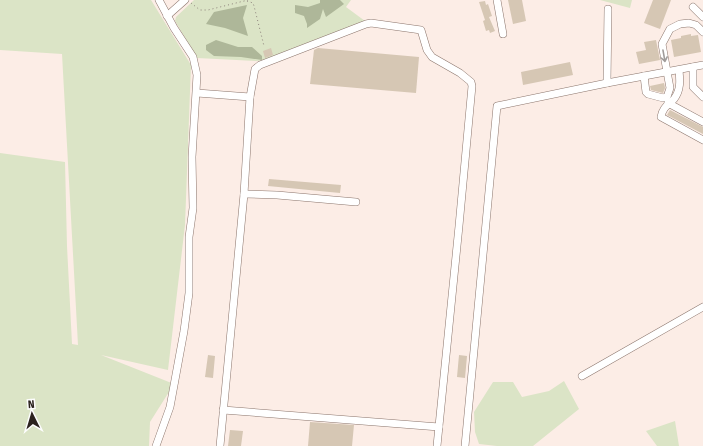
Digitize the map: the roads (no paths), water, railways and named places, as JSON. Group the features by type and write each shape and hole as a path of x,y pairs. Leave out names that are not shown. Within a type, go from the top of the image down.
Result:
{"street":[{"path":"156,446 170,407 184,331 189,293 189,237 193,208 192,157 197,93 197,76 193,57 167,16 159,0"},
{"path":"167,16 186,0"},
{"path":"497,0 503,34"},
{"path":"693,7 703,17"},
{"path":"607,83 608,9"},
{"path":"220,446 244,194 250,97 255,69 260,65 371,23 421,30 432,57 460,73 471,82 472,86 438,446"},
{"path":"644,76 648,94 663,98 667,96 670,88 662,44 670,29 680,24 689,23 696,25 703,32"},
{"path":"465,446 497,106 703,65"},
{"path":"693,67 693,87 703,97"},
{"path":"679,70 680,78 678,92 674,100 668,103 661,114 661,117 703,140"},
{"path":"197,93 250,97"},
{"path":"668,103 703,122"},
{"path":"244,194 277,195 356,202"},
{"path":"582,376 703,308"},
{"path":"223,410 439,427"}]}
